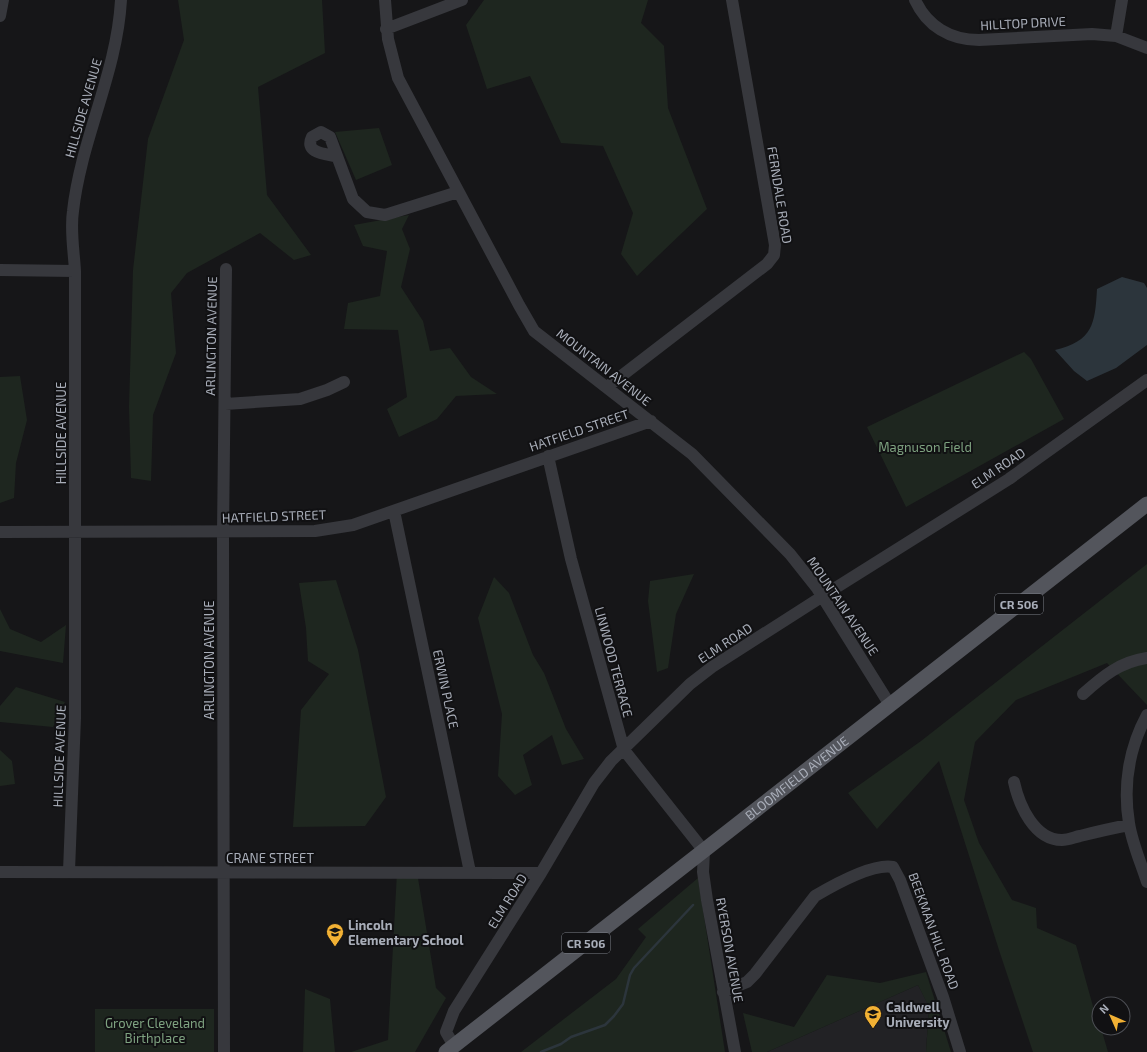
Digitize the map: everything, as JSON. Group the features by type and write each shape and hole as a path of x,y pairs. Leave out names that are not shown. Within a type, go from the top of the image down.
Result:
{"main road":[{"name":"BLOOMFIELD AVENUE","path":"450,1049 1147,504"}],"street":[{"path":"0,16 3,0"},
{"name":"HILLSIDE AVENUE","path":"69,872 76,718 75,271 72,212 79,175 115,48 121,0"},
{"name":"MOUNTAIN AVENUE","path":"385,0 386,29 392,57 401,84 518,305 534,331 651,420 692,454 780,543 807,574 822,596 890,705"},
{"path":"386,29 462,0"},
{"name":"FERNDALE ROAD","path":"607,387 767,264 774,255 775,245 732,0"},
{"name":"HILLTOP DRIVE","path":"914,0 923,14 935,26 948,34 963,39 979,40 1092,34 1116,36 1147,48"},
{"path":"1116,36 1122,0"},
{"path":"336,156 353,199 361,209 372,214 391,214 458,192"},
{"name":"ARLINGTON AVENUE","path":"224,1052 223,532 226,269"},
{"path":"0,270 75,271"},
{"name":"ELM ROAD","path":"450,1049 446,1032 454,1011 541,873 594,783 611,761 690,684 822,596 1009,479 1147,380"},
{"path":"225,404 300,399 327,390 344,382"},
{"name":"HATFIELD STREET","path":"0,532 315,531 353,526 651,420"},
{"name":"LINWOOD TERRACE","path":"548,456 571,559 624,748 704,851"},
{"name":"ERWIN PLACE","path":"394,511 470,872"},
{"path":"1083,694 1101,678 1131,660 1147,658"},
{"path":"1147,715 1136,738 1129,767 1126,795 1129,824 1147,882"},
{"path":"1014,782 1016,792 1027,816 1034,825 1051,838 1063,840 1129,824"},
{"name":"RYERSON AVENUE","path":"704,851 703,872 723,992 735,1052"},
{"name":"BEEKMAN HILL ROAD","path":"723,992 747,982 755,974 815,896 829,887 870,871 887,866 892,867 897,872 903,887 943,997 960,1052"},
{"name":"CRANE STREET","path":"0,872 541,873"}],"shaded area":[{"path":"1122,277 1144,283 1147,288 1147,345 1116,368 1087,381 1074,371 1055,350 1077,342 1084,336 1090,329 1093,321 1097,289"},
{"name":"Caldwell University","path":"918,985 929,1006 926,1052 767,1052"}],"green space":[{"path":"178,0 322,0 325,53 258,87 267,195 311,255 294,260 260,233 187,273 171,293 176,353 153,415 151,481 131,478 129,407 133,270 148,139 184,40"},
{"path":"484,0 648,0 641,23 664,46 668,108 707,209 637,276 621,254 633,213 603,146 561,143 530,76 487,89 466,25"},
{"path":"379,128 392,165 356,180 335,132"},
{"path":"409,215 402,229 410,249 401,287 423,321 430,351 450,348 471,377 497,394 456,396 437,419 399,437 387,409 407,397 398,330 344,329 348,303 380,296 387,251 363,246 354,225"},
{"name":"Magnuson Field","path":"1024,352 1031,359 1064,419 906,507 867,427"},
{"path":"20,376 27,420 16,463 14,498 0,503 0,377"},
{"path":"1147,564 1147,705 1107,663 1016,700 975,742 964,800 979,843 1012,900 1036,908 1037,928 1076,945 1091,999 1091,1036 1103,1036 1108,1052 1033,1052 939,761 877,829 848,793 921,741"},
{"path":"694,574 676,614 668,668 657,672 648,601 650,581"},
{"path":"494,577 509,593 533,655 544,673 566,729 584,759 562,765 552,735 523,755 532,785 515,795 498,776 502,714 478,618"},
{"path":"336,580 358,650 386,797 365,826 293,827 301,710 329,674 308,661 306,628 299,583"},
{"path":"0,609 10,629 41,642 66,625 63,663 0,651"},
{"path":"16,687 65,702 53,727 0,722 0,706"},
{"path":"0,750 12,761 15,784 0,786"},
{"path":"397,872 417,872 436,988 446,998 415,1052 351,1052 388,1040"},
{"path":"698,878 725,1052 521,1052 616,979 646,937 638,929"},
{"path":"926,972 951,1052 926,1052 929,1007 918,985 767,1052 752,1052 743,1013 794,1027 827,975 880,983"},
{"path":"305,989 330,999 335,1052 303,1052"},
{"name":"Grover Cleveland Birthplace","path":"95,1009 214,1009 214,1052 95,1052"}],"waterway":[{"path":"541,1052 561,1044 571,1037 605,1025 623,1004 630,975 634,968 693,905"}],"place":[{"name":"Lincoln Elementary School","path":"335,947"},
{"name":"Caldwell University","path":"873,1029"}]}
